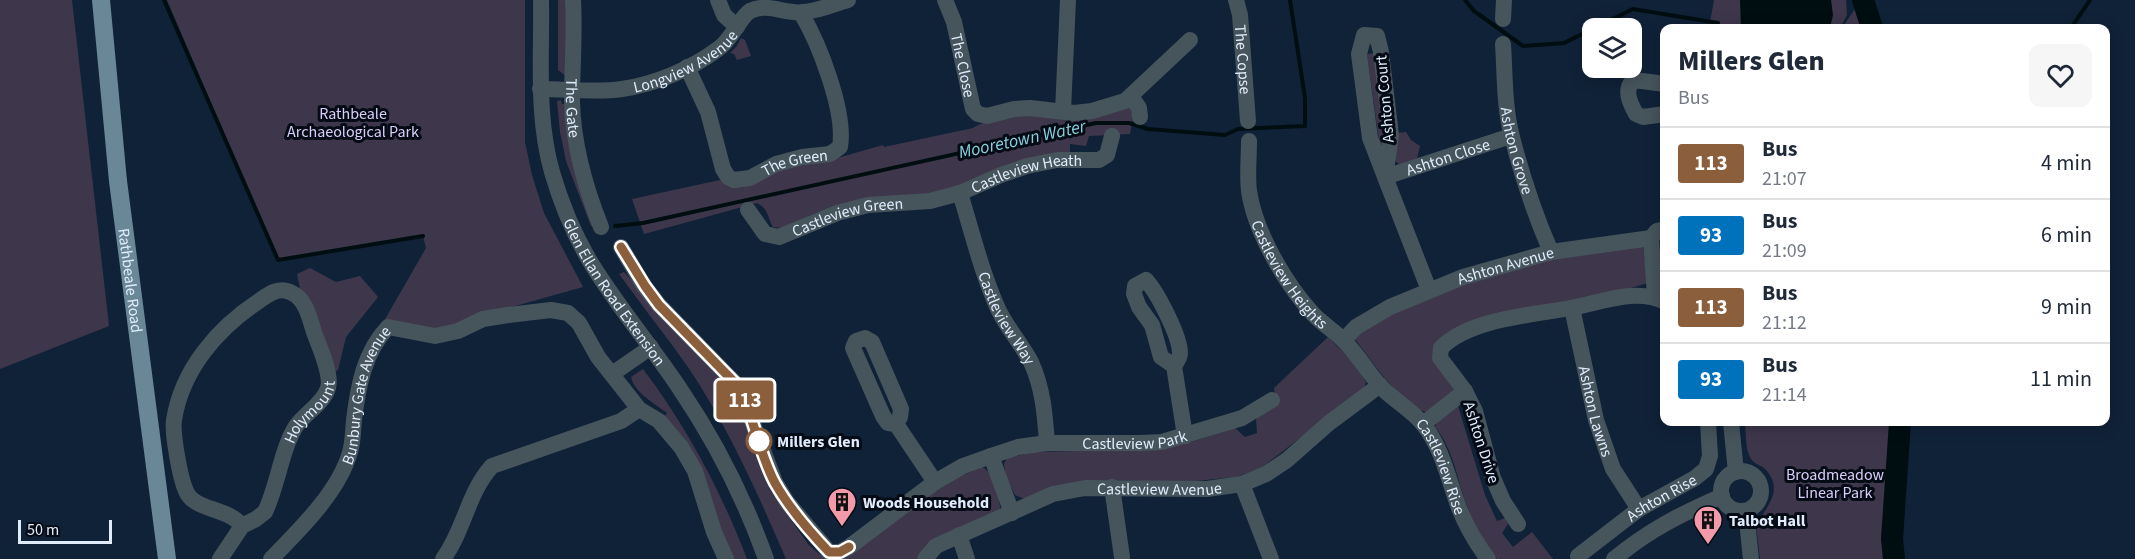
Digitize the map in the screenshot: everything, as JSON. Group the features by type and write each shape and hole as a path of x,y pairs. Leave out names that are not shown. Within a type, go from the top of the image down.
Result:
{"main road":[{"name":"Rathbeale Road","path":"101,0 118,181 167,559"}],"street":[{"name":"Glen Ellan Road Extension","path":"541,0 540,89 545,137 552,171 564,206 590,262 681,390 710,437 735,485 766,559"},
{"name":"The Gate","path":"573,0 575,134 585,182 602,216"},
{"path":"718,0 724,15 737,27"},
{"name":"Longview Avenue","path":"540,89 621,90 661,79 723,46 751,11 780,4 801,13 848,0"},
{"name":"The Close","path":"945,0 954,22 973,109 978,114 987,116 1014,109 1030,108 1074,113 1092,111 1125,101 1190,40"},
{"path":"1063,111 1068,0"},
{"name":"The Copse","path":"1236,0 1240,15 1248,120"},
{"path":"1503,19 1504,0"},
{"name":"The Green","path":"687,67 708,112 723,169 728,177 734,180 750,178 776,164 802,157 830,154 840,147 842,140 837,108 821,54 801,13"},
{"name":"Ashton Court","path":"1385,177 1391,135 1381,52 1377,36 1364,35 1359,54 1370,138 1385,177 1429,290"},
{"name":"Ashton Grove","path":"1503,44 1506,98 1512,136 1538,222 1551,252"},
{"path":"1660,83 1634,80 1628,87 1628,92 1636,114 1643,117 1660,115"},
{"path":"1131,96 1139,108 1140,117"},
{"name":"Castleview Heath","path":"960,193 1001,174 1027,166 1057,160 1099,160 1106,157 1112,136"},
{"name":"Ashton Close","path":"1385,177 1512,136"},
{"name":"Castleview Heights","path":"1249,141 1249,192 1264,237 1292,288 1313,314 1344,340 1380,385"},
{"name":"Castleview Green","path":"748,210 765,234 779,237 837,213 868,205 930,201 960,193"},
{"name":"Castleview Way","path":"960,193 987,281 1000,313 1037,375 1044,406 1047,443"},
{"name":"Ashton Avenue","path":"1344,340 1356,327 1390,308 1463,277 1551,252 1658,234 1660,299 1616,298 1589,302 1572,308 1510,317 1464,333 1441,348 1440,358 1465,391"},
{"name":"Castleview Park","path":"621,247 659,305 739,387 770,471 787,502 829,552 840,552 849,547 935,482 963,466 991,456 1018,447 1047,443 1162,442 1246,425 1272,400"},
{"name":"Holymount","path":"220,559 242,526 265,512 296,426 324,396 328,387 323,358 305,308 299,298 282,290 275,291 261,300 223,328 195,364 174,421 175,442 186,491 191,498 203,505 236,518 242,526"},
{"name":"Ashton Lawns","path":"1572,308 1596,420 1613,470 1639,509"},
{"name":"Bunbury Gate Avenue","path":"271,559 301,528 340,476 350,452 361,376 377,338 388,327 435,336 458,331 483,319 551,310 568,313 579,323 598,357 639,409 659,421 681,447 695,471 714,532 726,559"},
{"path":"612,374 651,347"},
{"path":"1174,366 1185,436"},
{"name":"Castleview Rise","path":"1380,385 1423,424 1433,439 1447,468 1459,507 1473,539 1488,559"},
{"name":"Castleview Avenue","path":"925,559 936,546 1053,494 1085,488 1207,489 1242,484 1266,474 1287,460 1329,423 1380,385"},
{"path":"1423,424 1465,391"},
{"name":"Ashton Drive","path":"1465,391 1480,427 1493,478 1503,501 1518,524"},
{"path":"443,559 462,524 481,478 492,466 621,421 639,409"},
{"path":"896,424 935,482"},
{"name":"Ashton Rise","path":"1578,556 1639,509 1695,478 1706,469 1710,456 1708,426"},
{"path":"1731,426 1736,472"},
{"path":"991,456 1012,513"},
{"path":"1736,472 1749,472 1761,486 1762,493 1757,504 1746,511 1728,506 1722,496 1726,478 1736,472"},
{"path":"1242,484 1271,559"},
{"path":"1112,487 1122,558"},
{"path":"1614,559 1639,538 1722,496"},
{"path":"1746,511 1751,559"},
{"path":"959,535 967,559"}],"green space":[{"path":"0,0 72,0 109,326 0,369"},
{"name":"Rathbeale Archaeological Park","path":"167,0 525,0 525,142 544,213 583,287 480,316 438,331 384,321 426,248 423,236 278,260"},
{"path":"558,0 567,0 566,76 558,70"},
{"path":"1714,0 1846,0 1847,15 1842,24 1710,24"},
{"path":"1861,0 1863,0 1871,24 1845,24"},
{"path":"741,38 745,40 751,56 737,60 734,54 730,53"},
{"path":"1376,53 1386,133 1380,148 1367,54"},
{"path":"561,100 562,104 565,104 595,225 591,226 566,161 557,101"},
{"path":"1130,107 1133,117 1130,134 1089,136 1086,146 1070,144 1070,155 943,192 833,206 782,228 773,227 766,211 757,203 644,234 632,199 720,180 733,187 783,167 841,157 883,145 884,147 973,128 1001,119"},
{"path":"1406,132 1411,140 1420,146 1417,159 1400,165 1393,159 1396,133"},
{"path":"1643,245 1648,283 1440,343 1457,389 1428,412 1419,409 1398,393 1355,339 1358,332 1428,295 1521,264"},
{"path":"310,268 336,282 360,276 378,297 346,337 338,370 332,373 300,289 297,274"},
{"path":"624,272 731,390 743,414 755,454 770,490 808,544 825,559 786,559 754,486 718,415 690,370 619,274"},
{"path":"1328,337 1354,363 1366,382 1364,389 1261,468 1236,477 1175,483 1125,480 1085,482 1025,499 1015,495 1006,477 1004,464 1007,458 1035,452 1158,449 1235,428 1245,437 1257,433 1256,418 1276,404 1274,388"},
{"path":"643,369 702,460 747,559 733,559 664,417 667,413 636,388 631,377"},
{"path":"1458,406 1485,495 1497,521 1505,518 1508,524 1502,533 1513,547 1532,532 1553,559 1497,559 1483,541 1467,506 1446,444 1435,427 1437,420"},
{"name":"Broadmeadow Linear Park","path":"1745,426 1900,426 1892,539 1894,559 1760,559 1756,526 1772,499 1774,485 1766,470 1753,461 1747,446"},
{"path":"982,467 993,480 1001,512 927,548 916,559 844,559 925,497 949,482"}],"shaded area":[{"path":"1740,0 1831,0 1833,15 1831,24 1741,24"}],"waterway":[{"path":"164,0 278,260 423,236"},
{"name":"Mooretown Water","path":"615,226 643,223 1096,123 1129,123 1148,129 1225,135 1238,129 1305,126 1305,98 1290,0"},
{"name":"Mooretown Water","path":"1465,0 1474,11 1523,46 1564,43 1633,9 1718,23"},
{"path":"1863,0 1871,24"},
{"path":"2074,24 2090,0"},
{"path":"1894,559 1892,539 1900,426"}],"bus line":[{"name":"113","path":"621,247 659,305 739,387 766,461 787,502 829,552 840,552 849,547"}],"place":[{"name":"Millers Glen","path":"759,441"},
{"name":"Woods Household","path":"842,528"},
{"name":"Talbot Hall","path":"1708,546"}]}
